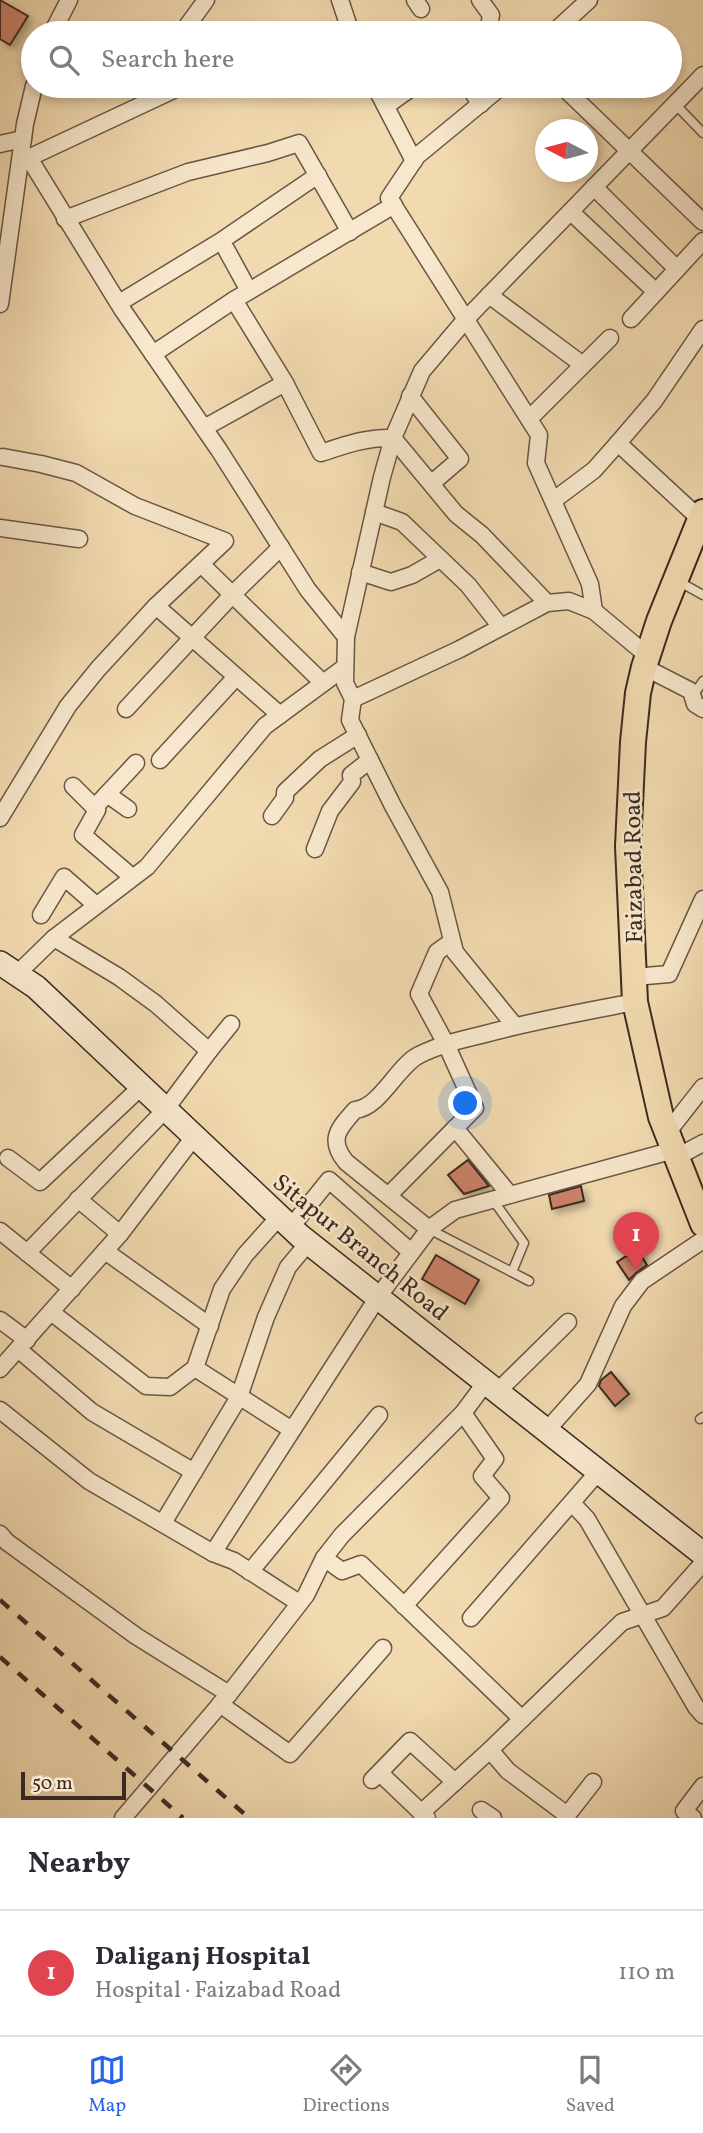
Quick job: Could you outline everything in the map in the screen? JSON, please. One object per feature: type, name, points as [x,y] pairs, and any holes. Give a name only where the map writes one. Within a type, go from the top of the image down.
[{"type":"main road","name":"Faizabad Road","points":[[702,515],[675,580],[646,661],[638,693],[628,846],[635,1002],[661,1117],[672,1147],[694,1190],[703,1224]]},
{"type":"street","points":[[58,21],[69,0]]},
{"type":"street","points":[[190,21],[206,0]]},
{"type":"street","points":[[340,0],[347,21]]},
{"type":"street","points":[[480,0],[491,15],[490,21]]},
{"type":"street","points":[[566,21],[589,0]]},
{"type":"street","points":[[682,97],[703,75]]},
{"type":"street","points":[[0,304],[24,160],[23,139],[32,98]]},
{"type":"street","points":[[24,160],[156,98]]},
{"type":"street","points":[[382,98],[414,161]]},
{"type":"street","points":[[386,106],[397,98]]},
{"type":"street","points":[[477,98],[481,104]]},
{"type":"street","points":[[488,98],[417,156],[389,198],[540,435],[536,463],[590,583],[594,611]]},
{"type":"street","points":[[574,98],[703,222]]},
{"type":"street","points":[[515,1026],[455,952],[440,892],[350,720],[353,699],[345,683],[346,637],[393,438],[422,371],[466,319],[681,98]]},
{"type":"street","points":[[0,144],[23,139]]},
{"type":"street","points":[[65,219],[188,172],[299,143],[350,232]]},
{"type":"street","points":[[24,160],[204,428],[308,590],[346,637]]},
{"type":"street","points":[[118,303],[221,241],[318,176]]},
{"type":"street","points":[[594,187],[677,269]]},
{"type":"street","points":[[153,354],[234,300],[394,205]]},
{"type":"street","points":[[571,212],[656,292]]},
{"type":"street","points":[[631,319],[703,240]]},
{"type":"street","points":[[226,249],[249,291]]},
{"type":"street","points":[[489,295],[583,365]]},
{"type":"street","points":[[234,300],[285,383],[321,453],[359,440],[393,438]]},
{"type":"street","points":[[554,500],[594,470],[618,443],[654,401],[703,329]]},
{"type":"street","points":[[529,419],[610,338]]},
{"type":"street","points":[[204,428],[285,383]]},
{"type":"street","points":[[410,396],[460,459],[432,482]]},
{"type":"street","points":[[393,438],[456,514],[481,535],[547,603]]},
{"type":"street","points":[[618,443],[702,515]]},
{"type":"street","points":[[0,818],[68,706],[98,668],[156,606],[225,541],[135,506],[76,473],[3,457]]},
{"type":"street","points":[[374,512],[402,522],[468,585],[501,626]]},
{"type":"street","points":[[0,528],[79,539]]},
{"type":"street","points":[[126,709],[232,595],[281,547]]},
{"type":"street","points":[[360,572],[391,582],[412,575],[440,559]]},
{"type":"street","points":[[201,564],[323,683]]},
{"type":"street","points":[[353,699],[460,649],[547,603],[569,601],[594,611],[646,661],[691,691],[698,703]]},
{"type":"street","points":[[156,606],[280,715]]},
{"type":"street","points":[[8,969],[54,938],[146,867],[265,726],[345,667]]},
{"type":"street","points":[[160,760],[236,677]]},
{"type":"street","points":[[272,816],[285,798],[285,792],[320,760],[358,735]]},
{"type":"street","points":[[315,849],[330,811],[352,782],[351,775],[370,760]]},
{"type":"street","points":[[95,807],[136,762]]},
{"type":"street","points":[[73,786],[97,810],[83,835],[132,877]]},
{"type":"street","points":[[107,794],[128,809]]},
{"type":"street","points":[[41,915],[65,877],[96,905]]},
{"type":"street","points":[[634,977],[669,974],[703,899]]},
{"type":"street","points":[[54,938],[156,1003],[209,1051]]},
{"type":"street","points":[[389,1195],[475,1108],[446,1044],[419,994],[437,952],[451,942]]},
{"type":"street","name":"Sitapur Branch Road","points":[[8,969],[36,987],[293,1229],[703,1554]]},
{"type":"street","points":[[429,1229],[336,1150],[336,1137],[355,1110],[360,1110],[376,1097],[416,1056],[446,1044],[515,1026],[635,1002]]},
{"type":"street","points":[[27,1253],[165,1110],[231,1024]]},
{"type":"street","points":[[8,1158],[40,1182],[141,1087]]},
{"type":"street","points":[[672,1147],[703,1087]]},
{"type":"street","points":[[455,1128],[510,1195]]},
{"type":"street","points":[[0,1369],[120,1234],[194,1137]]},
{"type":"street","points":[[213,1553],[378,1297],[429,1229],[456,1210],[672,1147],[703,1143]]},
{"type":"street","points":[[51,1312],[146,1386],[170,1387],[195,1368],[222,1289],[245,1255],[293,1229],[329,1180],[411,1252]]},
{"type":"street","points":[[78,1199],[120,1234]]},
{"type":"street","points":[[163,1523],[239,1396],[266,1317],[288,1267],[293,1229]]},
{"type":"street","points":[[0,1231],[72,1289]]},
{"type":"street","points":[[547,1430],[588,1384],[623,1306],[642,1281],[703,1240]]},
{"type":"street","points":[[105,1251],[210,1325]]},
{"type":"street","points":[[0,1320],[22,1345],[92,1412],[194,1472]]},
{"type":"street","points":[[123,1818],[225,1699],[306,1595],[324,1558],[342,1535],[463,1413],[568,1322]]},
{"type":"street","points":[[195,1368],[292,1430]]},
{"type":"street","points":[[0,1410],[89,1481],[213,1553],[234,1561],[299,1603]]},
{"type":"street","points":[[404,1606],[501,1498],[482,1476],[495,1459],[463,1413]]},
{"type":"street","points":[[250,1572],[379,1415]]},
{"type":"street","points":[[471,1618],[599,1471]]},
{"type":"street","points":[[572,1503],[587,1519],[703,1715]]},
{"type":"street","points":[[0,1535],[225,1699],[290,1754],[383,1648]]},
{"type":"street","points":[[324,1558],[342,1571],[361,1564],[522,1719]]},
{"type":"street","points":[[454,1782],[410,1741],[378,1778],[424,1815],[454,1782],[622,1622],[663,1608],[703,1563]]},
{"type":"street","points":[[490,1750],[508,1771],[566,1816],[593,1782]]},
{"type":"street","points":[[692,1818],[684,1811],[703,1786]]},
{"type":"lane","points":[[675,104],[703,133]]},
{"type":"lane","points":[[675,580],[703,595]]},
{"type":"lane","points":[[698,703],[703,681]]},
{"type":"lane","points":[[493,1200],[524,1243],[512,1272]]},
{"type":"lane","points":[[429,1229],[529,1281]]},
{"type":"building","points":[[0,0],[28,16],[25,21],[21,21],[21,27],[10,45],[0,39]]},
{"type":"building","points":[[468,1160],[489,1186],[464,1194],[448,1175]]},
{"type":"building","points":[[581,1186],[584,1201],[552,1209],[549,1195]]},
{"type":"building","points":[[637,1249],[647,1265],[629,1280],[617,1262]]},
{"type":"building","points":[[436,1255],[479,1280],[465,1304],[422,1279]]},
{"type":"building","points":[[611,1372],[629,1394],[615,1406],[599,1386],[601,1380]]},
{"type":"railway","points":[[0,1600],[249,1818]]},
{"type":"railway","points":[[0,1657],[183,1818]]},
{"type":"place","name":"Daliganj Hospital","points":[[636,1270]]}]
